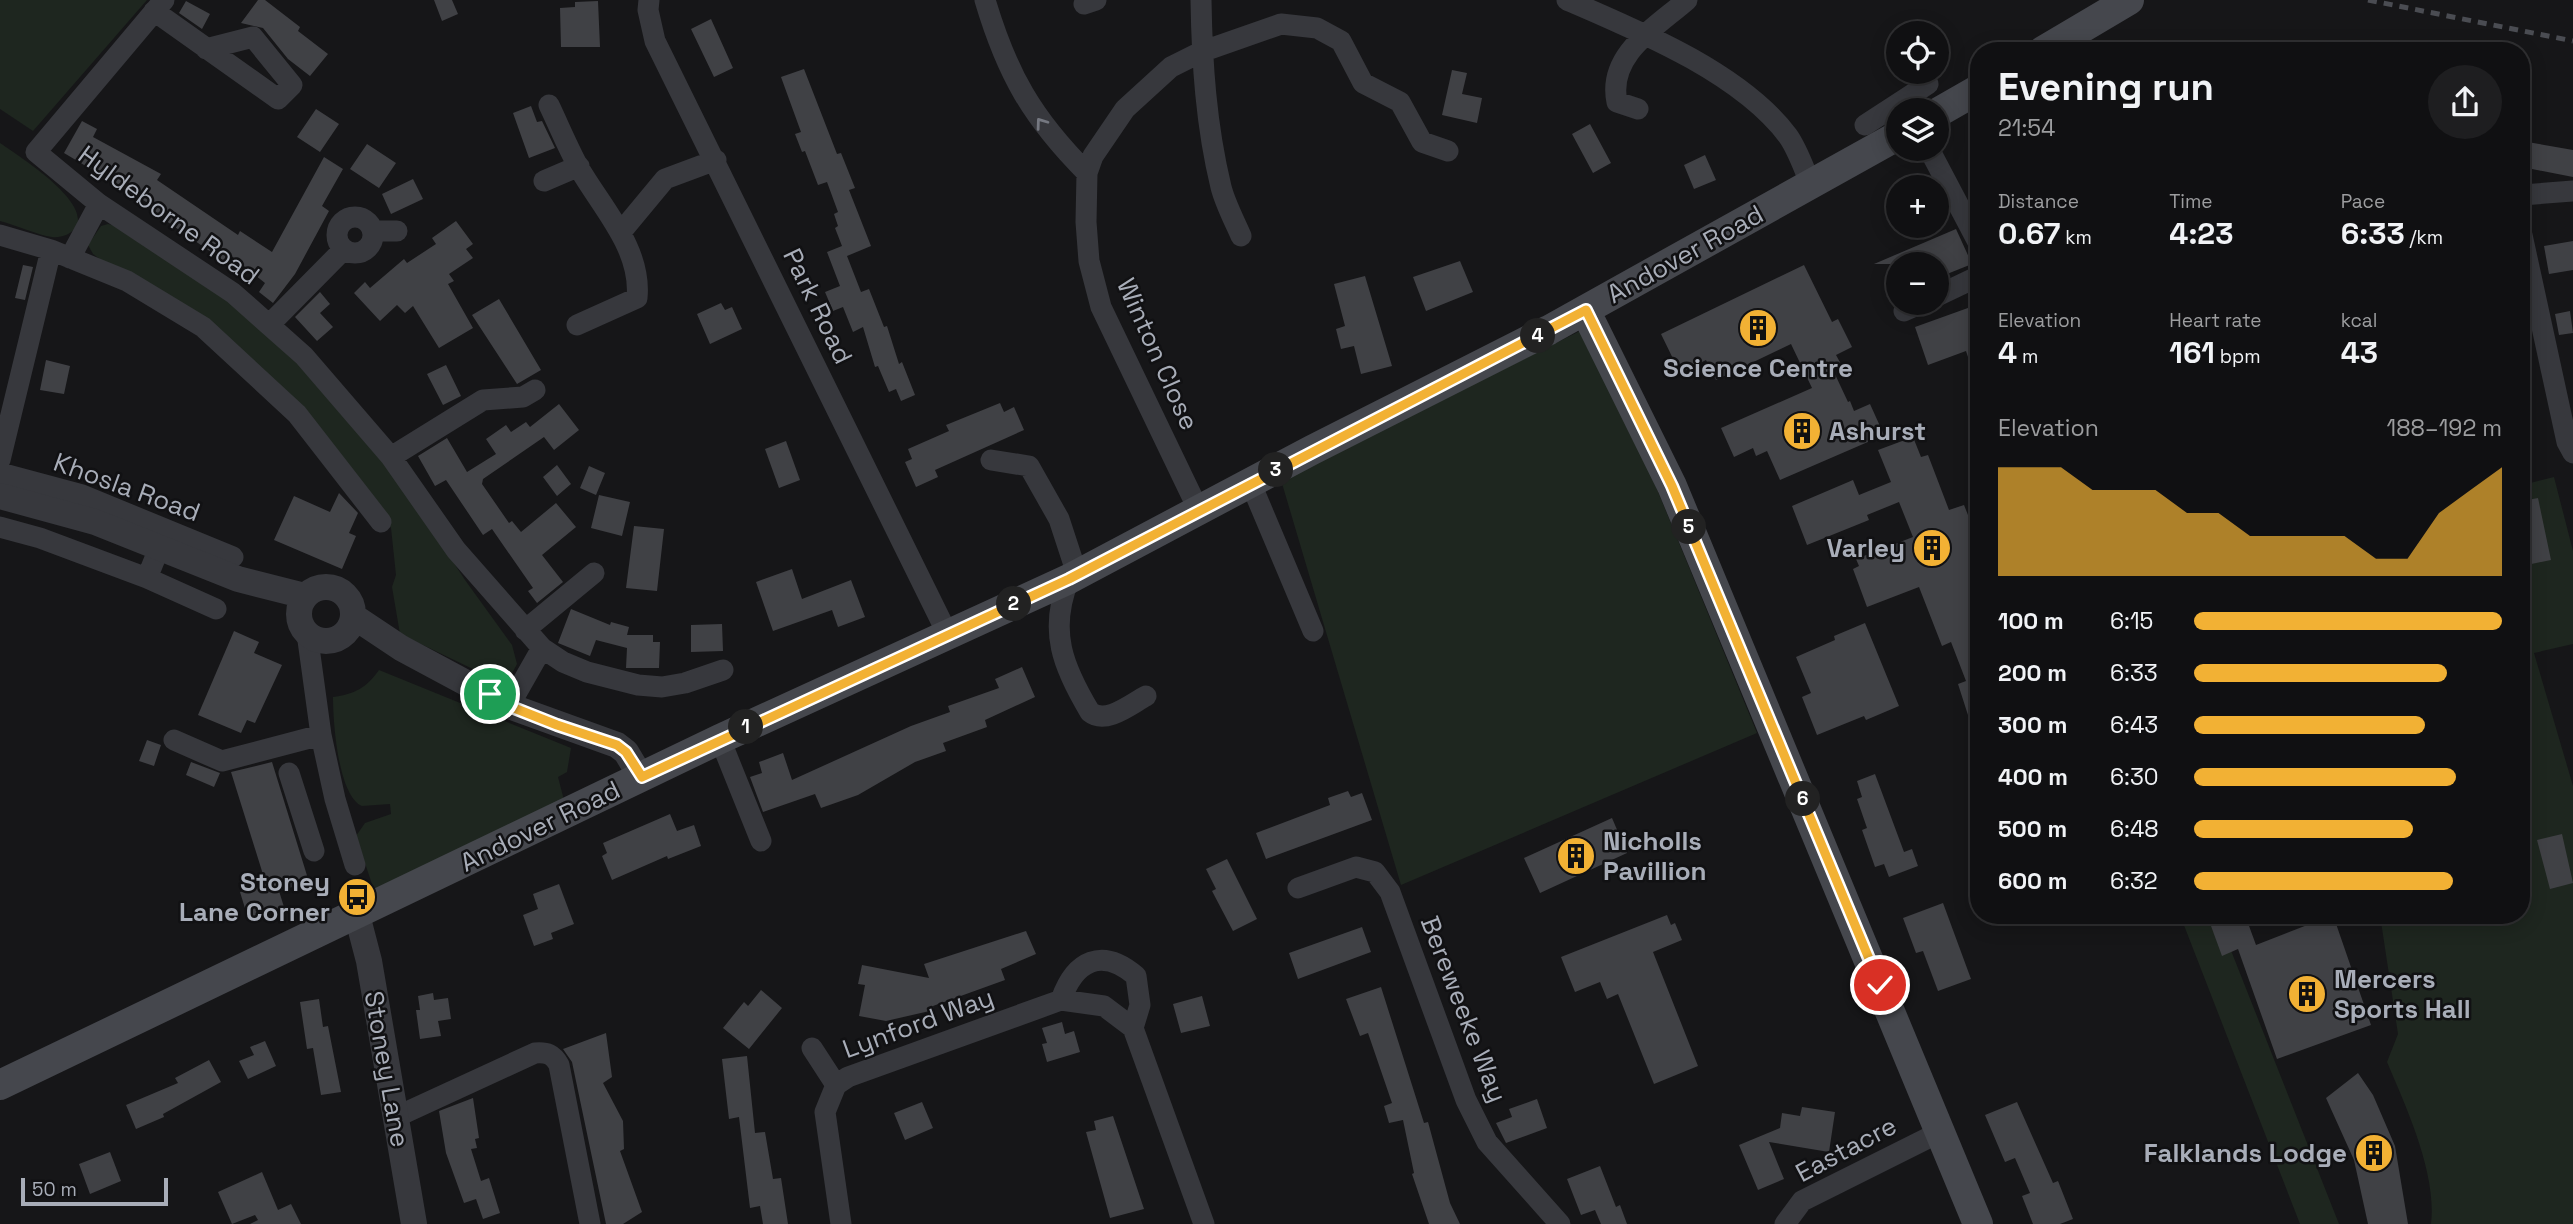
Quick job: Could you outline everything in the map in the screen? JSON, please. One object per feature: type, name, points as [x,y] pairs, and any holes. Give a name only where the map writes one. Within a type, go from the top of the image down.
[{"type":"main road","points":[[2058,42],[2129,0]]},
{"type":"main road","points":[[1949,106],[1970,94]]},
{"type":"main road","name":"Andover Road","points":[[0,1085],[720,739],[1073,577],[1312,450],[1586,310],[1811,185],[1886,133]]},
{"type":"main road","points":[[1586,310],[1672,486],[1978,1224]]},
{"type":"street","name":"Park Road","points":[[649,0],[648,10],[655,41],[948,635]]},
{"type":"street","points":[[985,0],[998,47],[1029,106],[1051,137],[1087,173]]},
{"type":"street","points":[[1201,0],[1201,52],[1221,189],[1241,236]]},
{"type":"street","points":[[1567,0],[1647,34],[1755,100],[1789,138],[1811,185]]},
{"type":"street","points":[[1637,110],[1616,102],[1613,85],[1622,60],[1647,34],[1688,0]]},
{"type":"street","points":[[159,6],[206,49]]},
{"type":"street","name":"Hyldeborne Road","points":[[159,6],[36,152],[99,204],[233,293],[304,356],[391,457],[456,550],[541,648],[563,662],[587,672],[638,685],[685,683],[723,670]]},
{"type":"street","name":"Winton Close","points":[[1199,511],[1101,307],[1089,261],[1086,222],[1087,173],[1093,156],[1125,109],[1171,67],[1201,52],[1281,24],[1317,28],[1341,41],[1363,83],[1400,102],[1422,142],[1448,151]]},
{"type":"street","name":"Andover Road","points":[[1917,98],[1928,84]]},
{"type":"street","points":[[549,105],[579,166],[621,232],[639,280],[637,298],[577,325]]},
{"type":"street","name":"Andover Road","points":[[1865,125],[1886,127]]},
{"type":"street","points":[[621,232],[665,179],[716,160]]},
{"type":"street","points":[[1935,161],[1970,227]]},
{"type":"street","points":[[544,181],[579,166]]},
{"type":"street","points":[[2530,194],[2573,191]]},
{"type":"street","points":[[0,460],[60,254],[99,204]]},
{"type":"street","points":[[344,249],[337,234],[345,219],[362,217],[373,231],[397,231]]},
{"type":"street","name":"Hyldeborne Road","points":[[268,325],[344,249],[362,252],[371,243],[373,231]]},
{"type":"street","points":[[0,234],[127,281],[203,327],[297,414],[381,522]]},
{"type":"street","points":[[2530,272],[2567,442],[2573,453]]},
{"type":"street","points":[[1949,290],[1970,280]]},
{"type":"street","points":[[391,457],[483,400],[523,397],[535,390]]},
{"type":"street","points":[[991,460],[1029,466],[1059,519],[1073,577],[1062,595],[1059,645],[1070,676],[1090,712],[1095,716],[1107,716],[1146,696]]},
{"type":"street","name":"Khosla Road","points":[[0,473],[82,495],[236,568]]},
{"type":"street","points":[[1251,484],[1313,631]]},
{"type":"street","points":[[0,496],[83,518],[160,546],[236,568],[321,624],[401,648],[509,706],[617,745],[626,752],[642,777]]},
{"type":"street","points":[[0,527],[40,538],[147,578],[216,609]]},
{"type":"street","points":[[147,578],[160,546]]},
{"type":"street","points":[[525,630],[594,573]]},
{"type":"street","points":[[321,624],[316,693],[321,734],[335,799],[355,865]]},
{"type":"street","points":[[509,706],[541,648]]},
{"type":"street","points":[[174,740],[222,761],[321,734]]},
{"type":"street","points":[[720,739],[761,841]]},
{"type":"street","points":[[289,773],[314,851]]},
{"type":"street","points":[[301,810],[335,799]]},
{"type":"street","name":"Bereweeke Way","points":[[1298,888],[1356,867],[1375,872],[1390,892],[1466,1100],[1488,1142],[1560,1224]]},
{"type":"street","name":"Stoney Lane","points":[[357,915],[369,961],[414,1224]]},
{"type":"street","points":[[1061,1000],[1067,984],[1077,971],[1096,959],[1109,959],[1124,965],[1136,976],[1140,1005],[1133,1028],[1204,1224]]},
{"type":"street","name":"Lynford Way","points":[[812,1048],[836,1085],[848,1077],[1061,1000],[1104,1006],[1133,1028]]},
{"type":"street","points":[[396,1116],[535,1053],[547,1052],[555,1057],[559,1065],[590,1224]]},
{"type":"street","points":[[836,1085],[825,1112],[841,1224]]},
{"type":"street","name":"Eastacre","points":[[1785,1224],[1802,1201],[1940,1132]]},
{"type":"shaded area","points":[[0,0],[147,0],[33,131],[0,109]]},
{"type":"shaded area","points":[[0,143],[63,192],[78,216],[76,227],[71,232],[52,237],[0,221]]},
{"type":"shaded area","points":[[108,224],[124,228],[247,314],[306,369],[403,485],[465,580],[512,645],[517,664],[509,679],[500,682],[400,634],[392,587],[396,575],[391,528],[383,513],[310,417],[93,254],[88,245],[101,226]]},
{"type":"shaded area","points":[[1590,326],[1757,733],[1401,885],[1281,480]]},
{"type":"shaded area","points":[[2554,477],[2573,551],[2573,644],[2534,653],[2573,786],[2573,1224],[2431,1224],[2432,1205],[2425,1163],[2387,1062],[2398,1034],[2381,924],[2530,924],[2530,483]]},
{"type":"shaded area","points":[[379,670],[571,748],[567,772],[558,777],[565,804],[375,893],[356,836],[365,823],[391,814],[390,804],[362,806],[347,788],[338,757],[333,697],[359,689]]},
{"type":"shaded area","points":[[2183,924],[2221,924],[2339,1224],[2300,1224]]},
{"type":"building","points":[[258,0],[265,0],[300,27],[298,31],[328,54],[310,76],[288,59],[263,28],[241,23]]},
{"type":"building","points":[[434,0],[452,0],[458,14],[442,21]]},
{"type":"building","points":[[186,1],[210,14],[202,29],[179,13]]},
{"type":"building","points":[[598,1],[600,47],[561,47],[560,8],[575,7],[575,2]]},
{"type":"building","points":[[711,19],[733,68],[714,77],[691,29]]},
{"type":"building","points":[[804,69],[837,154],[841,153],[855,188],[849,190],[871,246],[847,256],[861,292],[869,289],[884,327],[887,326],[899,364],[902,362],[915,395],[901,401],[896,389],[889,392],[878,366],[875,367],[863,327],[853,332],[843,307],[833,311],[825,292],[840,286],[827,252],[842,246],[835,228],[838,226],[834,214],[838,212],[827,182],[818,185],[805,151],[802,152],[795,134],[801,132],[781,77]]},
{"type":"building","points":[[1452,70],[1467,73],[1462,94],[1482,98],[1477,123],[1442,115]]},
{"type":"building","points":[[531,106],[537,122],[542,121],[555,148],[529,158],[513,113]]},
{"type":"building","points":[[316,109],[339,124],[320,152],[297,137]]},
{"type":"building","points":[[82,121],[97,129],[93,137],[161,174],[157,180],[238,235],[240,231],[272,252],[324,157],[343,169],[322,206],[329,211],[295,274],[273,303],[259,292],[265,283],[229,254],[224,261],[146,207],[148,203],[64,153]]},
{"type":"building","points":[[1590,124],[1611,163],[1593,173],[1572,134]]},
{"type":"building","points":[[2530,142],[2573,150],[2573,177],[2530,169]]},
{"type":"building","points":[[367,144],[396,163],[379,188],[350,169]]},
{"type":"building","points":[[1705,155],[1716,180],[1694,189],[1684,165]]},
{"type":"building","points":[[413,179],[423,199],[391,214],[382,194]]},
{"type":"building","points":[[456,221],[473,244],[466,249],[473,258],[449,274],[454,281],[448,284],[473,328],[439,348],[413,306],[405,313],[397,305],[380,321],[354,293],[365,282],[370,288],[404,259],[407,263],[436,244],[432,238]]},
{"type":"building","points":[[1956,229],[1970,265],[1949,273],[1949,252],[1902,252],[1935,238],[1949,238],[1949,232]]},
{"type":"building","points":[[2573,241],[2573,270],[2549,274],[2544,246]]},
{"type":"building","points":[[1886,259],[1886,264],[1874,264]]},
{"type":"building","points":[[1460,261],[1473,292],[1426,311],[1413,277]]},
{"type":"building","points":[[23,265],[33,267],[25,300],[15,298]]},
{"type":"building","points":[[1804,265],[1832,322],[1838,319],[1852,347],[1836,355],[1842,366],[1833,370],[1848,402],[1850,401],[1854,411],[1870,404],[1884,435],[1780,480],[1767,451],[1756,456],[1753,448],[1734,457],[1721,428],[1812,388],[1791,344],[1716,380],[1706,360],[1680,373],[1661,334]]},
{"type":"building","points":[[1365,276],[1392,366],[1361,374],[1354,346],[1341,349],[1336,329],[1345,326],[1334,284]]},
{"type":"building","points":[[320,292],[330,304],[320,313],[333,327],[317,341],[295,317]]},
{"type":"building","points":[[499,299],[541,370],[517,384],[472,315]]},
{"type":"building","points":[[721,303],[725,310],[732,307],[742,329],[710,344],[697,314]]},
{"type":"building","points":[[1970,307],[1970,363],[1966,351],[1928,365],[1915,327]]},
{"type":"building","points":[[2570,311],[2573,333],[2559,335],[2555,314]]},
{"type":"building","points":[[46,360],[70,366],[64,394],[40,390]]},
{"type":"building","points":[[446,365],[461,396],[443,405],[427,374]]},
{"type":"building","points":[[1000,403],[1004,412],[1014,407],[1024,430],[935,470],[938,477],[916,487],[905,462],[912,459],[908,449],[949,431],[946,425]]},
{"type":"building","points":[[559,404],[579,430],[554,450],[544,437],[483,479],[482,484],[509,523],[512,521],[521,532],[556,503],[576,527],[542,555],[563,582],[537,603],[528,591],[533,588],[492,529],[483,535],[446,480],[435,486],[418,456],[447,438],[467,472],[496,454],[486,439],[506,425],[511,432],[526,422],[530,427]]},
{"type":"building","name":"Varley","points":[[1913,437],[1921,457],[1928,455],[1949,510],[1964,505],[1970,514],[1970,721],[1958,684],[1966,681],[1951,642],[1942,646],[1919,587],[1867,607],[1853,569],[1859,566],[1856,559],[1913,537],[1899,502],[1867,515],[1869,520],[1807,545],[1792,506],[1853,480],[1859,495],[1891,482],[1878,450]]},
{"type":"building","points":[[786,441],[800,480],[779,488],[765,449]]},
{"type":"building","points":[[557,465],[571,484],[557,496],[543,477]]},
{"type":"building","points":[[589,466],[605,473],[596,495],[580,488]]},
{"type":"building","points":[[339,493],[358,513],[349,533],[356,536],[342,569],[274,540],[294,496],[330,512]]},
{"type":"building","points":[[599,495],[630,502],[622,536],[591,528]]},
{"type":"building","points":[[2538,498],[2551,560],[2530,564],[2530,500]]},
{"type":"building","points":[[634,526],[664,529],[657,591],[626,588]]},
{"type":"building","points":[[792,569],[802,599],[851,580],[865,617],[838,627],[832,610],[773,631],[756,582]]},
{"type":"building","points":[[571,609],[610,625],[611,622],[629,627],[627,635],[653,635],[653,642],[660,642],[659,668],[626,668],[627,648],[596,640],[590,656],[558,643]]},
{"type":"building","points":[[1865,623],[1899,706],[1866,720],[1864,716],[1817,735],[1802,697],[1811,693],[1796,657]]},
{"type":"building","points":[[722,624],[723,651],[691,652],[691,625]]},
{"type":"building","points":[[234,631],[259,642],[254,653],[282,665],[255,723],[247,720],[241,733],[198,715]]},
{"type":"building","points":[[1022,667],[1035,697],[985,720],[987,727],[943,743],[946,751],[915,762],[858,795],[821,808],[815,794],[763,812],[750,777],[762,773],[759,762],[783,753],[792,780],[911,726],[950,712],[948,706],[999,688],[995,679]]},
{"type":"building","points":[[147,740],[161,745],[154,766],[139,761]]},
{"type":"building","points":[[191,762],[220,773],[214,787],[186,775]]},
{"type":"building","points":[[272,762],[309,882],[279,891],[284,907],[248,918],[240,892],[266,884],[231,772]]},
{"type":"building","points":[[1875,774],[1904,852],[1912,849],[1918,866],[1889,877],[1884,864],[1875,867],[1862,830],[1867,828],[1857,799],[1862,797],[1857,781]]},
{"type":"building","points":[[1348,791],[1351,797],[1362,793],[1372,820],[1266,859],[1256,833],[1330,805],[1328,798]]},
{"type":"building","points":[[670,814],[677,831],[694,825],[701,846],[668,859],[667,856],[612,880],[602,856],[607,853],[603,843]]},
{"type":"building","name":"Nicholls Pavillion","points":[[1612,818],[1627,853],[1540,893],[1524,858]]},
{"type":"building","points":[[2562,834],[2573,883],[2550,889],[2537,840]]},
{"type":"building","points":[[1227,859],[1257,919],[1233,931],[1212,891],[1216,889],[1206,869]]},
{"type":"building","points":[[559,884],[574,924],[551,933],[553,939],[534,946],[523,915],[538,909],[533,894]]},
{"type":"building","points":[[1943,903],[1971,979],[1938,991],[1923,951],[1916,953],[1903,918]]},
{"type":"building","points":[[1667,915],[1671,925],[1675,923],[1682,940],[1653,952],[1698,1066],[1654,1084],[1618,994],[1607,999],[1600,982],[1575,992],[1561,957]]},
{"type":"building","name":"Mercers Sports Hall","points":[[2210,924],[2248,924],[2256,945],[2310,924],[2336,924],[2371,1025],[2277,1059],[2238,949],[2222,956]]},
{"type":"building","points":[[1362,927],[1371,952],[1298,979],[1289,953]]},
{"type":"building","points":[[1026,931],[1036,954],[1001,969],[1005,980],[933,1006],[934,1010],[886,1021],[859,1016],[865,985],[858,984],[862,965],[929,978],[924,964]]},
{"type":"building","points":[[1381,987],[1424,1123],[1428,1122],[1450,1203],[1460,1224],[1429,1224],[1412,1174],[1414,1173],[1403,1120],[1389,1123],[1384,1106],[1392,1103],[1368,1033],[1360,1036],[1346,999]]},
{"type":"building","points":[[761,990],[782,1008],[749,1049],[723,1028],[744,1002],[748,1006]]},
{"type":"building","points":[[433,993],[434,1000],[448,998],[451,1019],[438,1021],[441,1036],[420,1039],[416,1010],[420,1010],[418,996]]},
{"type":"building","points":[[1202,996],[1210,1026],[1181,1033],[1173,1004]]},
{"type":"building","points":[[319,999],[323,1027],[328,1026],[341,1092],[321,1095],[313,1048],[307,1049],[300,1002]]},
{"type":"building","points":[[1062,1022],[1065,1034],[1074,1031],[1080,1052],[1047,1062],[1042,1044],[1047,1043],[1042,1028]]},
{"type":"building","points":[[606,1033],[612,1077],[603,1083],[623,1121],[624,1149],[620,1151],[642,1212],[623,1224],[606,1224],[572,1062],[563,1049]]},
{"type":"building","points":[[265,1041],[276,1066],[248,1079],[239,1061],[254,1055],[250,1047]]},
{"type":"building","points":[[747,1056],[755,1133],[765,1132],[773,1179],[781,1178],[788,1224],[763,1224],[760,1206],[750,1208],[739,1117],[729,1119],[722,1059]]},
{"type":"building","points":[[209,1060],[221,1082],[163,1114],[164,1117],[136,1129],[126,1105],[178,1083],[175,1078]]},
{"type":"building","name":"Falklands Lodge","points":[[2358,1073],[2373,1095],[2395,1146],[2408,1224],[2368,1224],[2354,1160],[2326,1098]]},
{"type":"building","points":[[473,1098],[479,1138],[475,1139],[477,1148],[471,1149],[481,1181],[489,1178],[500,1213],[483,1219],[476,1199],[464,1203],[446,1153],[439,1111]]},
{"type":"building","points":[[1537,1099],[1547,1128],[1506,1143],[1496,1123],[1512,1117],[1509,1109]]},
{"type":"building","points":[[922,1102],[933,1128],[905,1140],[894,1113]]},
{"type":"building","points":[[2017,1102],[2053,1183],[2058,1181],[2073,1219],[2060,1224],[2033,1224],[2022,1196],[2030,1193],[2015,1158],[2005,1162],[1985,1115]]},
{"type":"building","points":[[1802,1107],[1835,1112],[1829,1152],[1769,1142],[1784,1179],[1758,1190],[1739,1145],[1780,1128],[1782,1113],[1800,1116]]},
{"type":"building","points":[[1113,1116],[1144,1209],[1110,1218],[1086,1132],[1096,1130],[1094,1121]]},
{"type":"building","points":[[110,1152],[121,1181],[90,1194],[79,1164]]},
{"type":"building","points":[[1600,1166],[1616,1207],[1620,1205],[1627,1224],[1601,1224],[1595,1210],[1581,1215],[1567,1179]]},
{"type":"building","points":[[262,1172],[278,1210],[291,1204],[301,1224],[250,1224],[258,1220],[255,1215],[232,1224],[218,1192]]},
{"type":"railway","points":[[2368,0],[2573,41]]},
{"type":"place","name":"Science Centre","points":[[1758,328]]},
{"type":"place","name":"Ashurst","points":[[1802,431]]},
{"type":"place","name":"Varley","points":[[1932,548]]},
{"type":"place","name":"Nicholls Pavillion","points":[[1576,856]]},
{"type":"place","name":"Stoney Lane Corner","points":[[357,897]]},
{"type":"place","name":"Mercers Sports Hall","points":[[2307,994]]},
{"type":"place","name":"Falklands Lodge","points":[[2374,1153]]},
{"type":"route","points":[[490,694],[509,706],[617,745],[626,752],[642,777],[772,714],[1069,579],[1312,450],[1586,310],[1672,486],[1880,985]]}]
